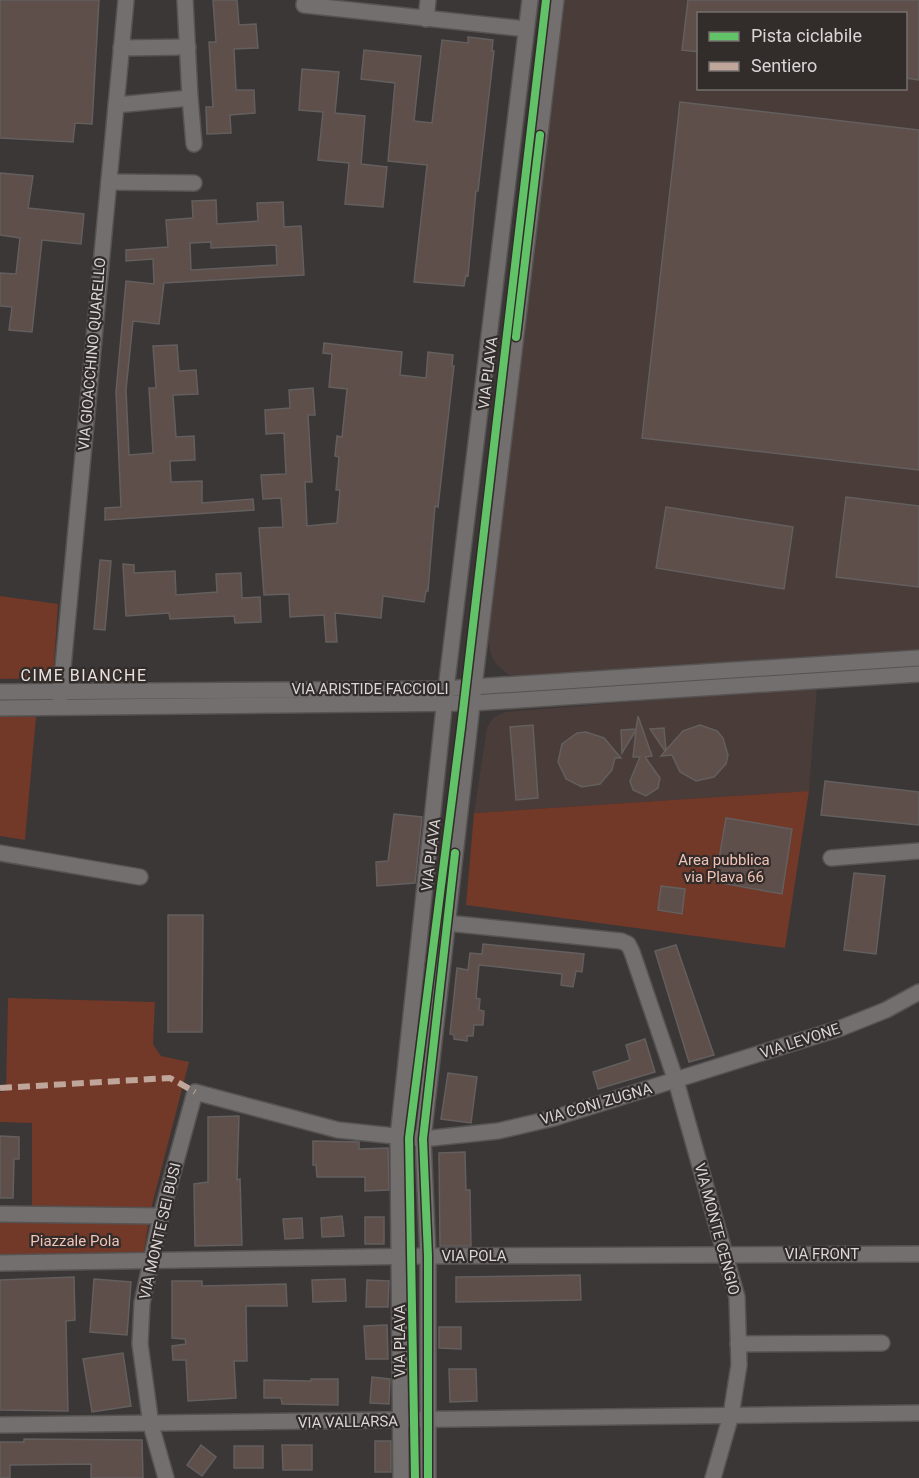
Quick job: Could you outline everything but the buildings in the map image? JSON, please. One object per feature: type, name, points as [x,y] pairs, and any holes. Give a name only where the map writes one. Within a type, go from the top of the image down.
[{"type":"street","name":"VIA GIOACCHINO QUARELLO","points":[[60,708],[126,0]]},
{"type":"street","points":[[185,0],[194,144]]},
{"type":"street","points":[[305,0],[304,5],[526,29]]},
{"type":"street","points":[[426,19],[428,0]]},
{"type":"street","name":"VIA PLAVA","points":[[401,1478],[398,1137],[446,696],[530,0]]},
{"type":"street","name":"VIA PLAVA","points":[[428,1478],[428,1257],[423,1139],[472,703],[556,0]]},
{"type":"street","points":[[122,48],[188,47]]},
{"type":"street","points":[[116,105],[190,99]]},
{"type":"street","points":[[109,182],[195,183]]},
{"type":"street","points":[[504,209],[531,212]]},
{"type":"street","points":[[501,236],[527,238]]},
{"type":"street","name":"VIA ARISTIDE FACCIOLI","points":[[0,708],[446,696],[474,687],[919,658]]},
{"type":"street","name":"VIA ARISTIDE FACCIOLI","points":[[0,692],[446,696],[472,703],[919,674]]},
{"type":"street","points":[[831,858],[919,851]]},
{"type":"street","points":[[0,853],[140,877]]},
{"type":"street","points":[[425,888],[451,890]]},
{"type":"street","points":[[447,923],[621,941],[628,944],[676,1081]]},
{"type":"street","name":"VIA LEVONE","points":[[676,1081],[841,1028],[886,1010],[919,992]]},
{"type":"street","name":"VIA CONI ZUGNA","points":[[195,1092],[338,1130],[423,1139],[498,1131],[554,1118],[676,1081]]},
{"type":"street","name":"VIA MONTE CENGIO","points":[[676,1081],[737,1297],[739,1365],[731,1415],[713,1478]]},
{"type":"street","name":"VIA MONTE SEI BUSI","points":[[166,1478],[151,1425],[140,1344],[142,1303],[161,1216],[195,1092]]},
{"type":"street","points":[[0,1214],[161,1216]]},
{"type":"street","name":"VIA FRONT","points":[[724,1254],[919,1254]]},
{"type":"street","name":"VIA POLA","points":[[153,1261],[724,1254]]},
{"type":"street","points":[[0,1263],[153,1261]]},
{"type":"street","points":[[738,1344],[882,1343]]},
{"type":"street","points":[[731,1415],[919,1413]]},
{"type":"street","name":"VIA VALLARSA","points":[[0,1425],[151,1425],[731,1415]]},
{"type":"shaded area","points":[[564,0],[919,0],[919,649],[522,677],[509,675],[496,664],[490,652],[488,637]]},
{"type":"shaded area","points":[[817,687],[809,791],[474,813],[487,727],[494,717],[505,712]]},
{"type":"green space","points":[[0,596],[58,604],[53,678],[0,679]]},
{"type":"green space","points":[[0,717],[36,717],[25,840],[0,836]]},
{"type":"green space","name":"Area pubblica via Plava 66","points":[[809,791],[785,948],[466,905],[474,813]]},
{"type":"green space","points":[[8,998],[155,1002],[153,1044],[161,1056],[189,1062],[151,1209],[42,1209],[32,1206],[32,1123],[0,1122],[0,1092],[6,1091]]},
{"type":"green space","name":"Piazzale Pola","points":[[0,1220],[149,1220],[143,1257],[0,1260]]},
{"type":"marked path","points":[[0,1088],[170,1078],[195,1092]]},
{"type":"cycle path","points":[[415,1478],[409,1138],[461,728],[546,0]]},
{"type":"cycle path","points":[[516,337],[540,135]]},
{"type":"cycle path","points":[[428,1478],[428,1256],[423,1139],[455,853]]},
{"type":"district","name":"CIME BIANCHE","points":[[84,675]]}]
